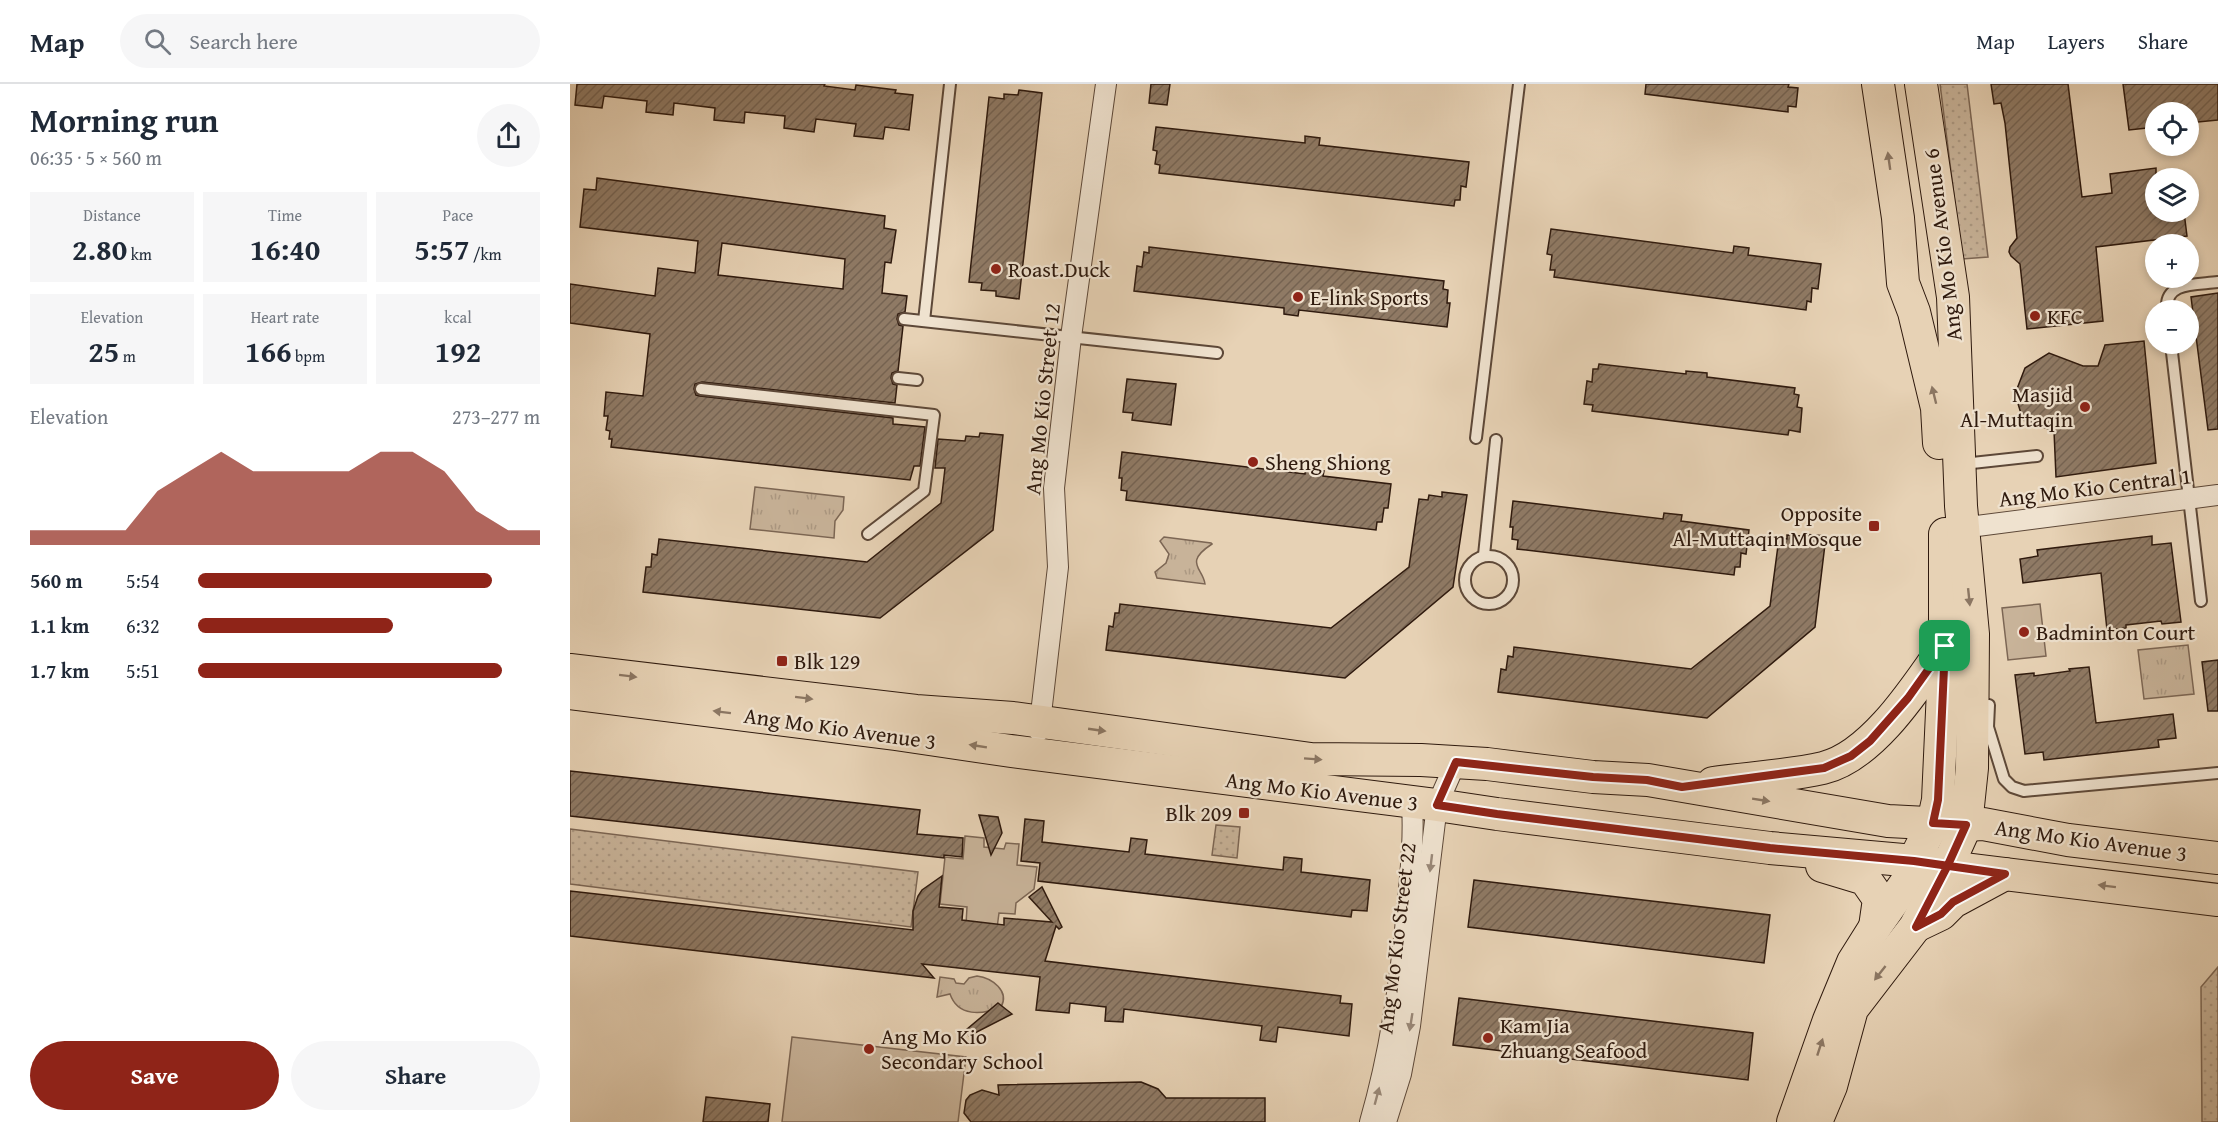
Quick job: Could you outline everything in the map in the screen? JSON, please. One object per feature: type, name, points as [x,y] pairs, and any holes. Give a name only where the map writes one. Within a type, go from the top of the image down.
[{"type":"main road","name":"Ang Mo Kio Avenue 6","points":[[1793,1122],[1828,1020],[1853,962],[1908,880],[1914,861],[1933,823],[1938,800],[1945,646],[1945,537],[1937,408],[1914,312],[1903,283],[1897,213],[1878,84]]},
{"type":"main road","name":"Ang Mo Kio Avenue 6","points":[[1816,1122],[1831,1086],[1852,1010],[1916,927],[1966,825],[1972,768],[1973,634],[1967,524],[1960,465],[1953,297],[1921,84]]},
{"type":"main road","points":[[1682,787],[1824,768],[1851,756],[1870,741],[1908,698],[1945,646]]},
{"type":"main road","name":"Ang Mo Kio Avenue 3","points":[[570,670],[916,711],[1040,722],[1311,759],[1456,762],[1593,777],[1647,780],[1888,821],[1983,824],[2068,840],[2218,858]]},
{"type":"main road","name":"Ang Mo Kio Avenue 3","points":[[570,693],[1497,814],[1770,848],[1914,861],[2218,900]]},
{"type":"main road","points":[[1193,775],[1198,744]]},
{"type":"main road","points":[[1972,768],[1977,786],[1993,806],[2068,840]]},
{"type":"main road","points":[[1770,848],[1866,879],[1879,899],[1875,927]]},
{"type":"main road","points":[[1916,927],[1941,914],[1953,902],[2005,874]]},
{"type":"street","name":"Ang Mo Kio Street 12","points":[[1036,755],[1058,567],[1054,488],[1071,337],[1106,84]]},
{"type":"street","name":"Ang Mo Kio Central 1","points":[[1967,524],[2218,495]]},
{"type":"street","name":"Ang Mo Kio Street 22","points":[[1370,1122],[1383,1069],[1402,968],[1414,837],[1425,804],[1456,762]]},
{"type":"street","name":"Ang Mo Kio Street 22","points":[[1386,1122],[1401,1074],[1410,1026],[1425,804]]},
{"type":"lane","points":[[924,321],[950,84]]},
{"type":"lane","points":[[1476,438],[1519,84]]},
{"type":"lane","points":[[2167,300],[2172,291],[2183,286],[2218,282]]},
{"type":"lane","points":[[904,319],[1217,353]]},
{"type":"lane","points":[[2172,354],[2200,601]]},
{"type":"lane","points":[[898,378],[917,380]]},
{"type":"lane","points":[[701,389],[934,415],[924,491],[868,534]]},
{"type":"lane","points":[[1484,555],[1496,440]]},
{"type":"lane","points":[[1960,465],[2037,456]]},
{"type":"lane","points":[[1484,555],[1497,557],[1508,564],[1513,575],[1512,588],[1509,593],[1494,604],[1481,603],[1470,595],[1465,584],[1466,571],[1473,561],[1484,555]]},
{"type":"lane","points":[[1989,705],[1988,727],[2004,779],[2012,787],[2024,791],[2218,773]]},
{"type":"green space","points":[[1940,84],[1967,84],[1988,257],[1962,259]]},
{"type":"green space","points":[[755,487],[844,497],[843,510],[835,521],[834,538],[750,529]]},
{"type":"green space","points":[[1164,537],[1212,544],[1198,556],[1197,561],[1205,584],[1157,578],[1155,572],[1166,563],[1169,554],[1160,541]]},
{"type":"green space","name":"Badminton Court","points":[[2040,604],[2046,656],[2008,660],[2002,608]]},
{"type":"green space","points":[[2188,645],[2194,694],[2144,699],[2138,650]]},
{"type":"green space","points":[[1216,825],[1240,827],[1237,858],[1212,855]]},
{"type":"green space","points":[[570,829],[918,872],[911,927],[570,884]]},
{"type":"green space","points":[[965,836],[984,838],[984,847],[1004,849],[1006,843],[1019,844],[1017,865],[1037,867],[1034,889],[1016,903],[1015,914],[999,913],[997,928],[966,924],[967,907],[940,904],[945,857],[963,859]]},
{"type":"green space","points":[[2218,967],[2218,1122],[2202,1122],[2201,987]]},
{"type":"green space","points":[[977,976],[988,979],[998,986],[1003,996],[1001,1007],[986,1012],[971,1012],[959,1007],[950,994],[937,997],[940,977],[954,979],[956,983],[964,984],[969,978]]},
{"type":"green space","points":[[792,1037],[966,1057],[958,1122],[782,1122]]},
{"type":"building","points":[[577,84],[825,84],[824,86],[855,90],[856,85],[896,90],[895,93],[913,95],[909,130],[885,127],[883,139],[854,136],[856,124],[816,119],[814,132],[784,128],[785,116],[745,112],[744,123],[714,120],[715,108],[674,103],[673,115],[646,112],[647,101],[604,96],[602,108],[575,105]]},
{"type":"building","points":[[1151,84],[1170,84],[1167,105],[1149,103]]},
{"type":"building","points":[[1646,84],[1789,84],[1788,87],[1798,88],[1796,107],[1788,106],[1788,112],[1645,94]]},
{"type":"building","points":[[1991,84],[2068,84],[2082,197],[2112,193],[2110,174],[2145,169],[2145,222],[2185,222],[2187,234],[2145,234],[2145,241],[2096,247],[2103,321],[2027,329],[2020,264],[2009,252],[2017,238],[2005,123],[2001,103],[1994,104]]},
{"type":"building","points":[[2123,84],[2218,84],[2218,120],[2199,122],[2199,102],[2145,102],[2145,128],[2129,130]]},
{"type":"building","points":[[1019,90],[1042,93],[1019,299],[996,296],[996,291],[981,290],[982,283],[969,282],[989,97],[1004,99],[1004,94],[1018,95]]},
{"type":"building","points":[[1156,127],[1305,143],[1305,136],[1320,138],[1319,145],[1469,162],[1466,187],[1461,186],[1460,200],[1455,200],[1454,206],[1159,173],[1160,165],[1155,164],[1157,151],[1153,150]]},
{"type":"building","points":[[597,178],[885,216],[884,228],[896,230],[891,263],[885,262],[882,293],[907,296],[905,312],[898,314],[897,319],[899,325],[903,326],[898,371],[892,373],[891,378],[893,384],[897,385],[895,403],[702,382],[695,384],[694,389],[696,395],[700,396],[893,418],[893,424],[925,427],[920,466],[914,466],[910,480],[611,447],[610,431],[606,430],[608,416],[604,416],[606,392],[643,396],[650,334],[570,323],[570,284],[655,296],[658,268],[695,273],[698,241],[580,227],[584,189],[596,190]],"holes":[[[722,243],[845,259],[843,289],[718,275]]]},
{"type":"building","points":[[1551,229],[1733,253],[1734,246],[1749,248],[1748,255],[1821,264],[1818,289],[1812,288],[1811,302],[1807,301],[1806,310],[1554,277],[1555,270],[1550,270],[1552,255],[1547,254]]},
{"type":"building","points":[[1149,247],[1444,281],[1443,289],[1448,290],[1447,303],[1450,303],[1447,327],[1299,310],[1298,316],[1284,314],[1284,308],[1134,291],[1137,266],[1142,267],[1144,252],[1149,253]]},
{"type":"building","points":[[2218,293],[2218,429],[2208,430],[2198,354],[2199,300],[2191,300],[2191,297]]},
{"type":"building","name":"Masjid Al-Muttaqin","points":[[2144,341],[2156,463],[2056,477],[2054,431],[2023,420],[2015,394],[2025,368],[2049,353],[2083,366],[2098,366],[2105,345]]},
{"type":"building","points":[[1599,364],[1686,374],[1686,371],[1707,373],[1707,377],[1795,388],[1794,394],[1799,395],[1797,407],[1802,408],[1800,432],[1789,430],[1788,435],[1592,411],[1593,405],[1584,404],[1587,381],[1592,382],[1593,369],[1598,369]]},
{"type":"building","points":[[1127,379],[1176,384],[1171,425],[1132,420],[1133,413],[1123,412]]},
{"type":"building","points":[[980,433],[1003,435],[993,530],[880,618],[643,592],[646,567],[651,567],[652,554],[657,555],[659,539],[867,562],[941,503],[945,468],[935,468],[938,439],[965,441],[966,436],[979,437]]},
{"type":"building","points":[[1122,452],[1305,474],[1306,469],[1324,471],[1323,476],[1391,484],[1388,508],[1384,508],[1382,522],[1377,522],[1376,530],[1126,500],[1127,491],[1121,490],[1122,478],[1119,478]]},
{"type":"building","points":[[1442,492],[1467,495],[1453,587],[1345,678],[1106,650],[1109,626],[1113,627],[1115,613],[1119,613],[1120,604],[1331,628],[1409,567],[1419,499],[1428,500],[1429,495],[1442,497]]},
{"type":"building","points":[[1513,501],[1663,519],[1664,513],[1682,515],[1681,521],[1749,530],[1746,554],[1741,553],[1740,567],[1735,567],[1734,575],[1517,549],[1518,540],[1512,539],[1513,527],[1510,527]]},
{"type":"building","points":[[1802,534],[1826,536],[1815,627],[1707,718],[1498,692],[1501,669],[1506,670],[1508,656],[1513,657],[1514,647],[1691,669],[1770,606],[1779,538],[1787,539],[1787,535],[1802,536]]},
{"type":"building","points":[[2152,536],[2152,545],[2171,543],[2181,622],[2162,624],[2161,621],[2126,625],[2126,628],[2107,630],[2101,573],[2023,583],[2020,559],[2038,556],[2037,550]]},
{"type":"building","points":[[2218,660],[2218,711],[2208,711],[2202,662]]},
{"type":"building","points":[[2089,667],[2096,723],[2173,714],[2176,738],[2158,740],[2159,747],[2044,760],[2043,752],[2025,754],[2015,675],[2034,673],[2034,676]]},
{"type":"building","points":[[570,771],[920,810],[917,834],[963,838],[962,857],[944,855],[944,858],[570,816]]},
{"type":"building","points":[[979,815],[998,817],[1002,833],[991,855]]},
{"type":"building","points":[[1025,819],[1044,821],[1042,842],[1129,852],[1131,838],[1147,840],[1145,854],[1283,870],[1284,857],[1302,859],[1301,872],[1370,880],[1367,911],[1352,910],[1351,917],[1038,881],[1040,863],[1021,861]]},
{"type":"building","points":[[942,876],[939,907],[963,909],[962,920],[1004,925],[1004,918],[1052,922],[1029,897],[1042,887],[1062,927],[1059,929],[1056,926],[1045,961],[1341,996],[1340,1003],[1352,1004],[1349,1036],[1278,1027],[1276,1042],[1260,1040],[1262,1026],[1124,1009],[1123,1022],[1105,1021],[1106,1007],[1070,1003],[1069,1013],[1036,1010],[1040,977],[922,964],[934,978],[570,936],[570,891],[913,930],[913,911],[918,896],[922,890]]},
{"type":"building","points":[[1474,880],[1770,915],[1764,963],[1468,927]]},
{"type":"building","points":[[1459,998],[1753,1033],[1748,1080],[1453,1045]]},
{"type":"building","points":[[998,1003],[1012,1014],[969,1036],[966,1030]]},
{"type":"building","points":[[1141,1082],[1158,1089],[1166,1098],[1265,1098],[1265,1122],[971,1122],[964,1113],[966,1100],[970,1095],[982,1090],[999,1095],[998,1085]]},
{"type":"building","points":[[706,1097],[770,1104],[768,1122],[703,1122]]},
{"type":"place","name":"Roast.Duck","points":[[996,269]]},
{"type":"place","name":"E-link Sports","points":[[1298,297]]},
{"type":"place","name":"KFC","points":[[2035,316]]},
{"type":"place","name":"Masjid Al-Muttaqin","points":[[2085,407]]},
{"type":"place","name":"Sheng Shiong","points":[[1253,462]]},
{"type":"place","name":"Opposite Al-Muttaqin Mosque","points":[[1874,526]]},
{"type":"place","name":"Badminton Court","points":[[2024,632]]},
{"type":"place","name":"Blk 129","points":[[782,661]]},
{"type":"place","name":"Blk 209","points":[[1244,813]]},
{"type":"place","name":"Kam Jia Zhuang Seafood","points":[[1488,1038]]},
{"type":"place","name":"Ang Mo Kio Secondary School","points":[[869,1049]]},
{"type":"route","points":[[1945,646],[1908,698],[1870,741],[1851,756],[1824,768],[1682,787],[1647,780],[1593,777],[1456,762],[1437,805],[1770,848],[1914,861],[1947,867],[2005,874],[1953,902],[1941,914],[1916,927],[1947,867],[1966,825],[1933,823],[1938,800],[1945,646]]}]
